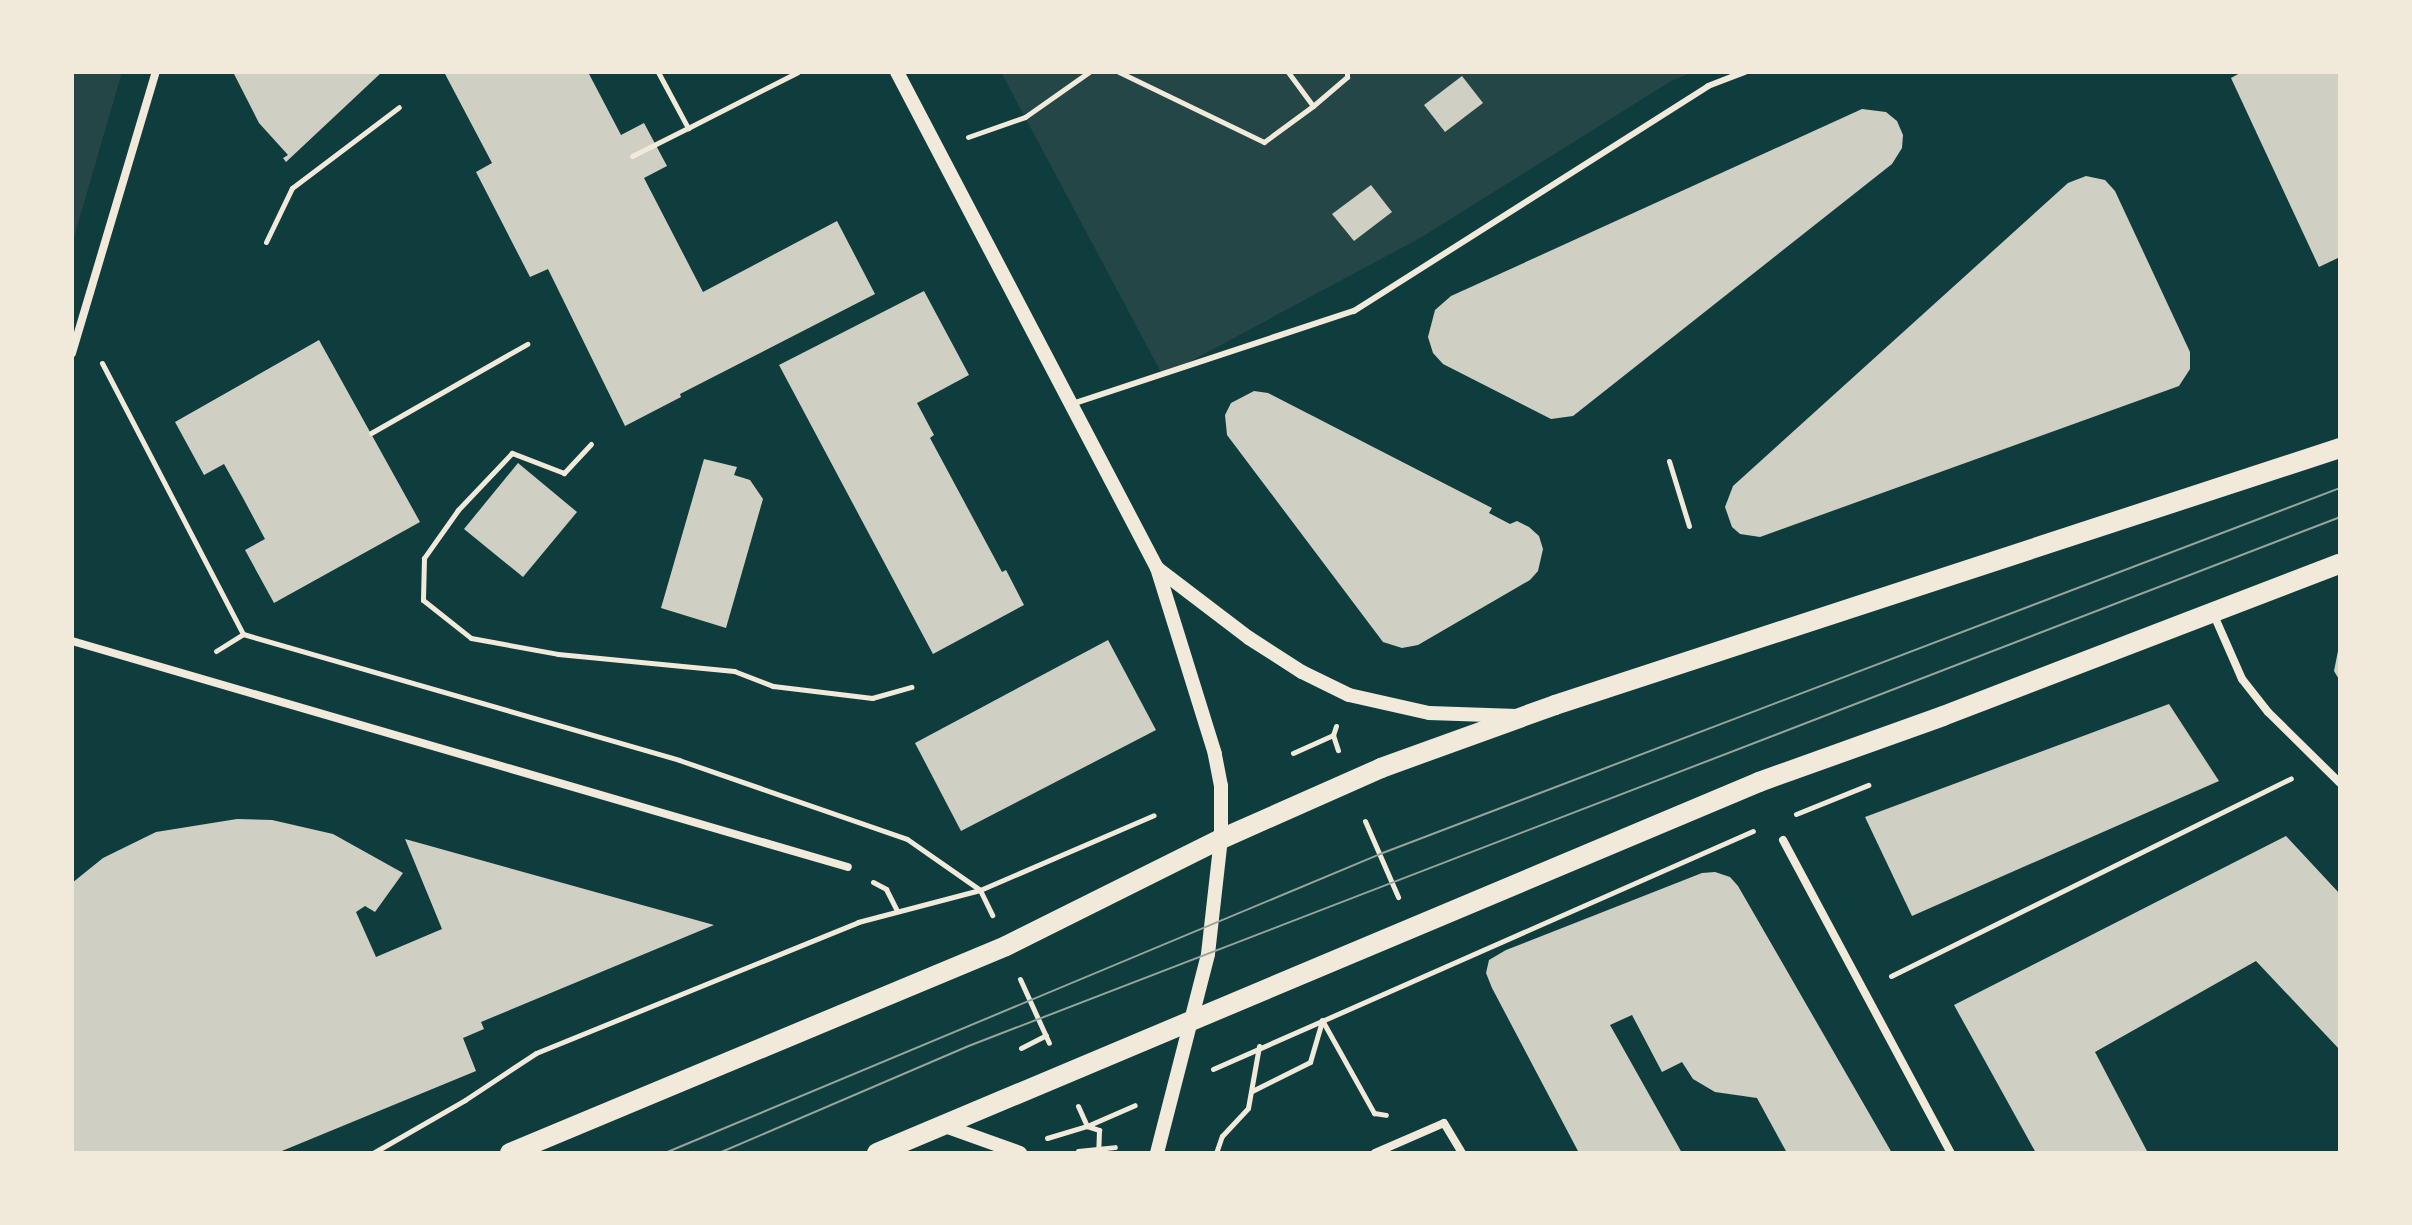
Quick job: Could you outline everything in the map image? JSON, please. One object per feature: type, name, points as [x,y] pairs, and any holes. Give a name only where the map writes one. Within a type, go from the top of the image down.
[{"type":"main road","points":[[510,1153],[1006,946],[1221,839],[1381,768],[1521,716],[2340,448]]},
{"type":"main road","points":[[877,1153],[1759,782],[1943,716],[2340,564]]},
{"type":"street","points":[[72,353],[156,72]]},
{"type":"street","points":[[897,72],[1157,568],[1211,739],[1221,786],[1221,839],[1208,954],[1157,1153]]},
{"type":"street","points":[[1157,568],[1249,638],[1302,672],[1349,695],[1429,713],[1521,716]]},
{"type":"street","points":[[2212,612],[2242,679],[2268,712],[2340,783]]},
{"type":"street","points":[[72,641],[848,867]]},
{"type":"street","points":[[1783,840],[1951,1153]]},
{"type":"street","points":[[1375,1153],[1444,1123],[1462,1153]]},
{"type":"street","points":[[941,1125],[1020,1153]]},
{"type":"lane","points":[[1072,404],[1354,311],[1708,86],[1745,72]]},
{"type":"path","points":[[658,72],[688,128]]},
{"type":"path","points":[[632,156],[798,72]]},
{"type":"path","points":[[936,149],[1025,117],[1089,72]]},
{"type":"path","points":[[1119,72],[1264,142],[1313,106],[1347,77],[1347,72]]},
{"type":"path","points":[[1288,72],[1313,106]]},
{"type":"path","points":[[266,242],[292,188],[399,107]]},
{"type":"path","points":[[81,323],[243,634],[679,760],[907,839],[980,890],[1087,1126],[1099,1130],[1098,1151]]},
{"type":"path","points":[[371,433],[527,344]]},
{"type":"path","points":[[591,444],[564,473],[512,453],[458,510],[424,558],[423,600],[471,638],[558,654],[734,671],[773,686],[872,698],[911,687]]},
{"type":"path","points":[[1669,461],[1689,526]]},
{"type":"path","points":[[1293,753],[1333,735]]},
{"type":"path","points":[[1862,990],[2320,763]]},
{"type":"path","points":[[1786,818],[1874,783]]},
{"type":"path","points":[[373,1153],[465,1100],[536,1053],[858,922],[980,890],[1154,815]]},
{"type":"path","points":[[1365,821],[1400,901]]},
{"type":"path","points":[[1219,1066],[1758,829]]},
{"type":"path","points":[[1252,1091],[1310,1062],[1322,1020]]},
{"type":"path","points":[[1322,1020],[1374,1113],[1444,1123]]},
{"type":"path","points":[[1021,1048],[1046,1035]]},
{"type":"path","points":[[1216,1153],[1222,1136],[1248,1108],[1259,1046]]},
{"type":"path","points":[[1051,1137],[1087,1126],[1139,1103]]},
{"type":"path","points":[[1078,1151],[1115,1147]]},
{"type":"shaded area","points":[[72,72],[122,72],[72,244]]},
{"type":"shaded area","points":[[1001,72],[1693,72],[1671,81],[1420,238],[1163,376]]},
{"type":"building","points":[[233,72],[382,72],[286,162],[283,158],[288,155],[259,123]]},
{"type":"building","points":[[444,72],[588,72],[621,135],[644,123],[667,166],[644,178],[703,292],[837,221],[875,294],[680,394],[681,397],[625,426],[548,269],[530,277],[476,172],[492,163]]},
{"type":"building","points":[[2242,72],[2340,72],[2340,257],[2319,267],[2231,78]]},
{"type":"building","points":[[1462,76],[1483,103],[1445,132],[1424,105]]},
{"type":"building","points":[[1862,109],[1886,112],[1897,121],[1903,135],[1902,148],[1892,164],[1573,416],[1551,419],[1443,364],[1433,353],[1428,337],[1435,310],[1451,296]]},
{"type":"building","points":[[2086,176],[2105,180],[2115,191],[2190,352],[2190,369],[2179,386],[1760,537],[1740,534],[1732,527],[1725,507],[1733,486],[2068,183]]},
{"type":"building","points":[[1371,185],[1392,212],[1354,241],[1332,214]]},
{"type":"building","points":[[924,291],[969,375],[917,403],[934,435],[930,438],[1002,572],[1006,570],[1024,605],[933,654],[779,365]]},
{"type":"building","points":[[319,340],[420,522],[274,603],[245,550],[265,539],[243,498],[224,464],[204,475],[175,422]]},
{"type":"building","points":[[1254,391],[1268,393],[1492,508],[1489,513],[1510,524],[1517,521],[1529,527],[1539,536],[1543,549],[1538,571],[1530,580],[1418,645],[1402,648],[1383,642],[1227,435],[1225,415],[1231,403]]},
{"type":"building","points":[[704,459],[737,467],[734,475],[750,480],[763,499],[726,628],[661,608]]},
{"type":"building","points":[[518,463],[577,512],[523,577],[464,529]]},
{"type":"building","points":[[1108,640],[1156,730],[961,831],[915,743]]},
{"type":"building","points":[[2340,641],[2340,681],[2334,671]]},
{"type":"building","points":[[2169,704],[2219,781],[1912,916],[1865,817]]},
{"type":"building","points":[[237,819],[272,820],[333,834],[403,873],[375,912],[365,906],[356,912],[376,957],[442,929],[405,839],[714,925],[481,1022],[484,1029],[463,1038],[476,1071],[277,1153],[72,1153],[72,883],[103,858],[156,832]]},
{"type":"building","points":[[2286,836],[2340,894],[2340,1050],[2256,961],[2095,1052],[2148,1153],[2036,1153],[1954,1005]]},
{"type":"building","points":[[1715,872],[1730,877],[1738,886],[1892,1153],[1787,1153],[1757,1098],[1715,1092],[1693,1079],[1682,1062],[1662,1072],[1632,1015],[1610,1025],[1682,1153],[1579,1153],[1492,988],[1486,973],[1489,960],[1506,950],[1702,873]]},
{"type":"tram line","points":[[665,1153],[1380,854],[2340,488]]},
{"type":"tram line","points":[[719,1153],[966,1047],[2340,517]]}]
